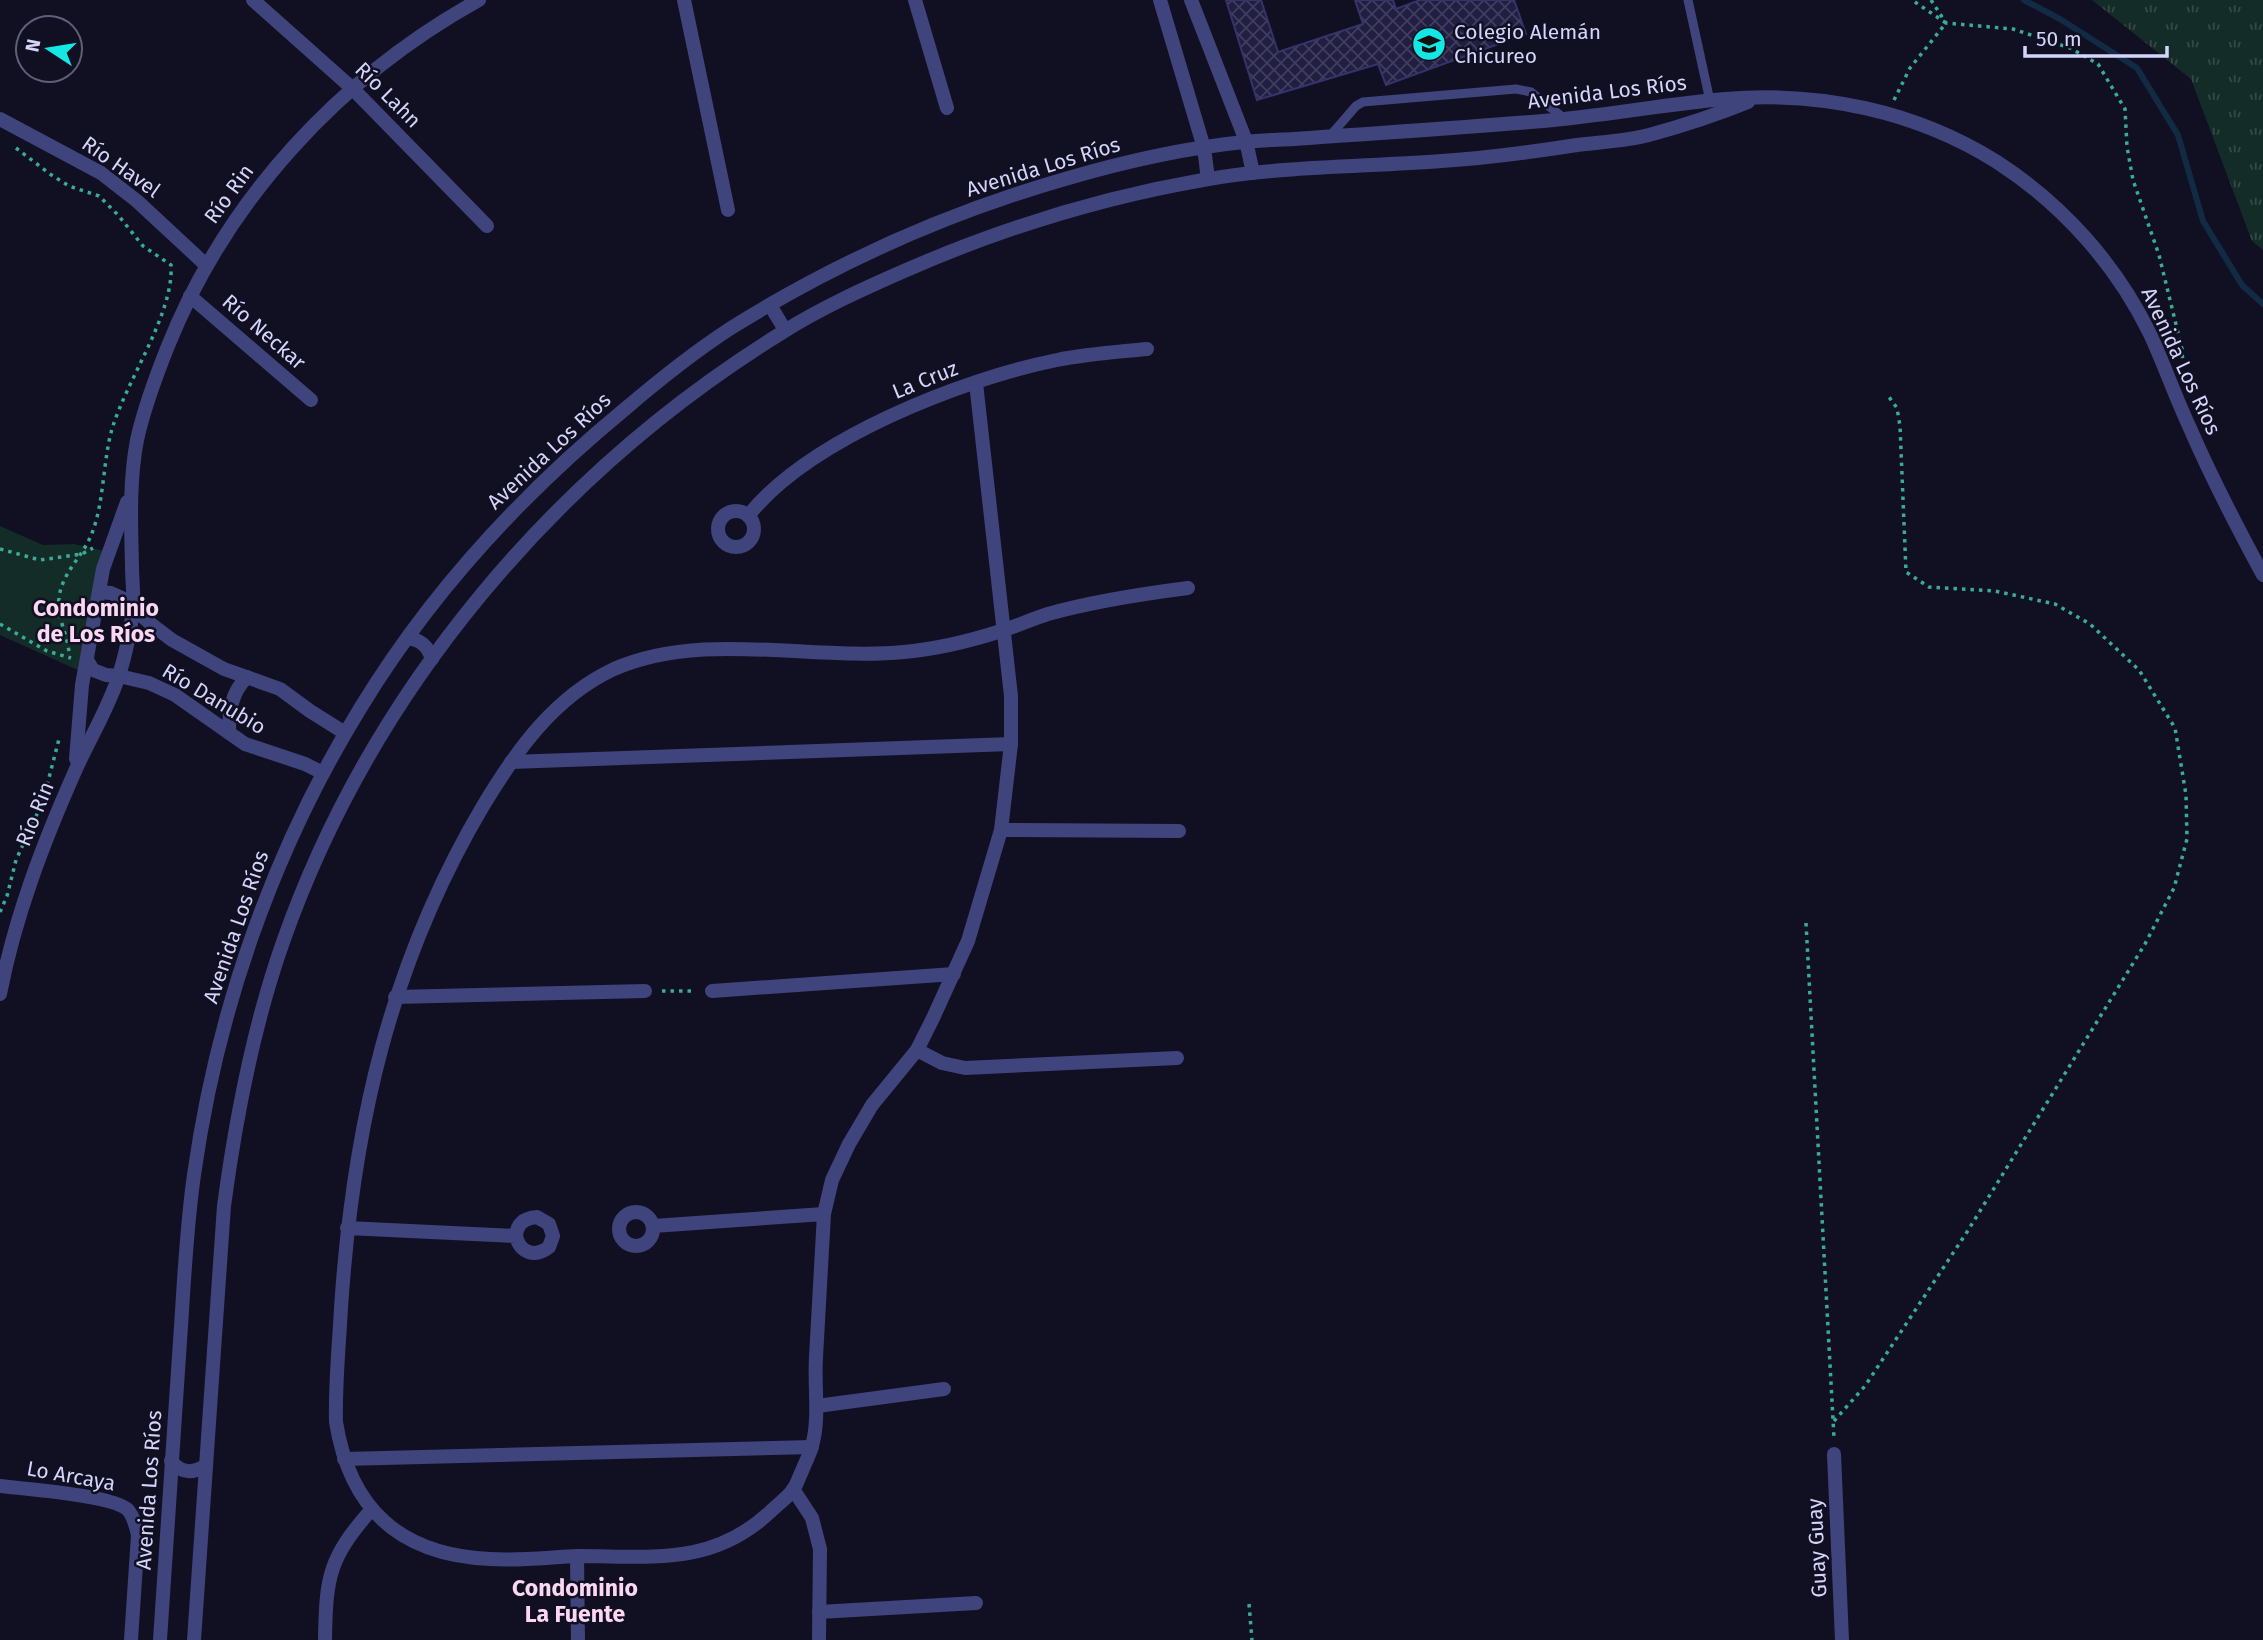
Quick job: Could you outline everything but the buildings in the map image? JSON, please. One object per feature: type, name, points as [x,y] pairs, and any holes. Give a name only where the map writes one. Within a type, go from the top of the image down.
[{"type":"street","name":"Río Lahn","points":[[253,0],[353,89],[487,226]]},
{"type":"street","name":"Río Rin","points":[[0,994],[18,918],[75,770],[119,676],[133,608],[130,494],[137,440],[161,364],[190,296],[206,265],[240,212],[295,145],[353,89],[410,44],[479,0]]},
{"type":"street","points":[[684,0],[727,210]]},
{"type":"street","points":[[915,0],[947,108]]},
{"type":"street","points":[[1191,0],[1246,141],[1253,173]]},
{"type":"street","points":[[1164,1],[1204,148],[1208,179]]},
{"type":"street","name":"Avenida Los Ríos","points":[[194,1640],[224,1206],[231,1153],[258,1021],[284,940],[317,856],[373,750],[432,659],[521,550],[600,470],[676,407],[785,330],[875,284],[989,236],[1087,205],[1208,179],[1253,173],[1444,161],[1647,135],[1726,111],[1757,98]]},
{"type":"street","name":"Avenida Los Ríos","points":[[160,1640],[189,1218],[200,1136],[223,1030],[253,934],[290,839],[345,733],[385,670],[481,547],[564,461],[610,421],[692,355],[803,286],[882,247],[980,206],[1080,175],[1204,148],[1246,141],[1565,119],[1710,101],[1797,98],[1828,101],[1888,114],[1949,136],[2001,165],[2059,211],[2104,260],[2149,332],[2198,446],[2263,575]]},
{"type":"street","points":[[1594,116],[1600,133],[1598,142]]},
{"type":"street","name":"Río Havel","points":[[0,119],[101,173],[137,201],[206,265]]},
{"type":"street","name":"Río Neckar","points":[[190,296],[311,400]]},
{"type":"street","points":[[771,305],[785,330]]},
{"type":"street","name":"La Cruz","points":[[748,516],[763,497],[788,477],[838,443],[897,414],[976,383],[1057,360],[1147,349]]},
{"type":"street","points":[[976,383],[1003,631],[1011,696],[1011,744],[1002,831],[968,941],[917,1050],[872,1105],[832,1180],[824,1214],[816,1362],[817,1406],[812,1447],[793,1489],[757,1524],[719,1546],[666,1557],[578,1556],[491,1560],[440,1552],[406,1537],[371,1510],[356,1488],[344,1459],[336,1422],[347,1228],[369,1095],[395,997],[456,856],[511,762],[544,720],[572,695],[599,677],[641,660],[675,654],[739,649],[904,652],[944,646],[1003,631],[1044,615],[1084,605],[1142,593],[1188,588]]},
{"type":"street","name":"Río Rin","points":[[75,770],[82,685],[103,569],[130,494]]},
{"type":"street","name":"Río Danubio","points":[[99,592],[122,598],[172,640],[224,669],[280,688],[345,733]]},
{"type":"street","points":[[408,638],[416,639],[426,646],[432,659]]},
{"type":"street","name":"Río Danubio","points":[[87,660],[93,670],[149,683],[175,695],[245,744],[305,764],[323,773]]},
{"type":"street","points":[[229,733],[229,710],[237,687],[247,677]]},
{"type":"street","points":[[511,762],[1011,744]]},
{"type":"street","points":[[1002,831],[1180,831]]},
{"type":"street","points":[[712,991],[954,974]]},
{"type":"street","points":[[395,997],[645,991]]},
{"type":"street","points":[[917,1050],[942,1063],[964,1068],[1177,1058]]},
{"type":"street","points":[[653,1226],[824,1214]]},
{"type":"street","points":[[347,1228],[516,1236]]},
{"type":"street","points":[[817,1406],[944,1389]]},
{"type":"street","points":[[344,1459],[812,1447]]},
{"type":"street","name":"Guay Guay","points":[[1834,1454],[1842,1640]]},
{"type":"street","points":[[171,1461],[184,1471],[196,1471],[205,1466]]},
{"type":"street","name":"Lo Arcaya","points":[[0,1486],[89,1497],[126,1508],[135,1520],[138,1535],[131,1640]]},
{"type":"street","points":[[793,1489],[812,1518],[820,1549],[819,1640]]},
{"type":"street","points":[[325,1640],[328,1588],[334,1563],[350,1534],[371,1510]]},
{"type":"street","points":[[578,1556],[578,1640]]},
{"type":"street","points":[[819,1612],[976,1603]]},
{"type":"lane","points":[[1688,0],[1710,101]]},
{"type":"lane","points":[[1331,136],[1356,106],[1363,102],[1516,89],[1531,92],[1565,119]]},
{"type":"path","points":[[1912,0],[1946,23],[2013,29],[2070,48],[2098,64],[2124,109],[2133,180],[2166,282],[2182,349],[2184,374]]},
{"type":"path","points":[[1931,0],[1946,23]]},
{"type":"path","points":[[1888,114],[1909,68],[1946,23]]},
{"type":"path","points":[[12,145],[69,186],[99,196],[143,246],[171,265],[172,278],[165,307],[125,394],[112,430],[93,531],[82,554],[66,572],[59,598],[58,609],[69,645],[69,668]]},
{"type":"path","points":[[1834,1421],[1865,1386],[1960,1243],[2145,944],[2174,888],[2187,839],[2186,795],[2175,728],[2139,670],[2091,624],[2055,604],[1995,591],[1929,587],[1906,572],[1900,426],[1896,408],[1889,397]]},
{"type":"path","points":[[0,550],[40,560],[82,554],[97,547],[111,545]]},
{"type":"path","points":[[0,624],[47,651],[87,660]]},
{"type":"path","points":[[0,912],[16,860],[43,801],[58,752],[59,739]]},
{"type":"path","points":[[1806,923],[1834,1454]]},
{"type":"path","points":[[645,991],[712,991]]},
{"type":"path","points":[[1249,1604],[1252,1640]]},
{"type":"green space","points":[[2092,0],[2263,0],[2263,250],[2252,241],[2191,79]]},
{"type":"green space","name":"Condominio de Los Ríos","points":[[0,526],[43,545],[74,544],[104,551],[80,671],[0,635]]},
{"type":"waterway","points":[[2024,0],[2060,19],[2137,68],[2178,135],[2203,221],[2242,285],[2263,304]]},
{"type":"place","name":"Colegio Alemán Chicureo","points":[[1429,44]]},
{"type":"district","name":"Condominio de Los Ríos","points":[[96,621]]},
{"type":"district","name":"Condominio La Fuente","points":[[575,1601]]}]
